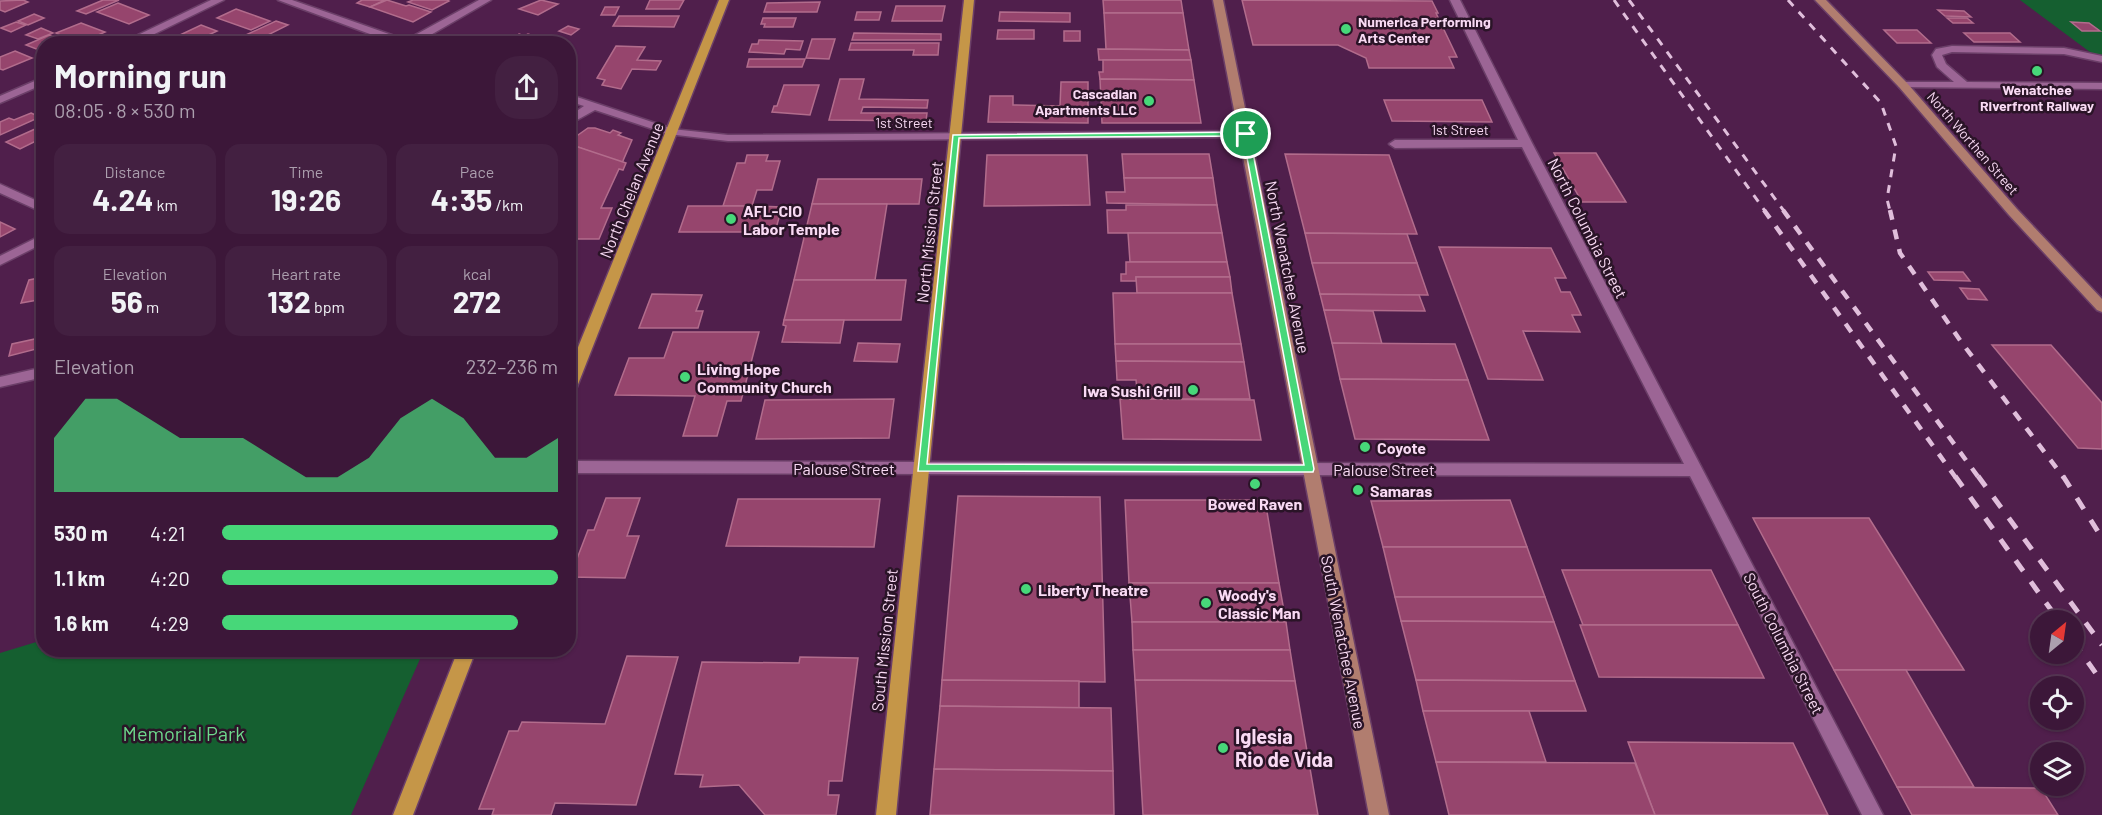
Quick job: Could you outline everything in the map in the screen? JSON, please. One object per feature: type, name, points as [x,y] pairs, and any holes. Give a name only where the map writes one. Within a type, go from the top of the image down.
[{"type":"main road","name":"North Chelan Avenue","points":[[576,372],[724,0]]},
{"type":"main road","name":"North Mission Street","points":[[921,468],[969,0]]},
{"type":"main road","name":"North Wenatchee Avenue","points":[[1218,0],[1246,134],[1309,469]]},
{"type":"main road","name":"North Worthen Street","points":[[1820,0],[1903,85],[2013,212],[2102,307]]},
{"type":"main road","name":"South Mission Street","points":[[886,815],[921,468]]},
{"type":"main road","name":"South Wenatchee Avenue","points":[[1309,469],[1378,815]]},
{"type":"main road","points":[[403,815],[464,657]]},
{"type":"street","points":[[141,36],[219,0]]},
{"type":"street","points":[[283,0],[387,36]]},
{"type":"street","points":[[420,36],[486,0]]},
{"type":"street","name":"North Columbia Street","points":[[1455,0],[1526,143],[1695,470]]},
{"type":"street","points":[[1964,85],[1941,65],[1937,55],[1940,51],[1952,49],[2055,51],[2102,59]]},
{"type":"street","points":[[0,100],[36,84]]},
{"type":"street","points":[[1903,85],[2102,86]]},
{"type":"street","name":"1st Street","points":[[576,99],[672,132],[721,138],[1246,134]]},
{"type":"street","points":[[576,117],[594,105]]},
{"type":"street","name":"1st Street","points":[[1395,144],[1526,143]]},
{"type":"street","points":[[0,188],[36,205]]},
{"type":"street","points":[[0,261],[36,242]]},
{"type":"street","points":[[0,382],[36,374]]},
{"type":"street","name":"Palouse Street","points":[[576,467],[1695,470]]},
{"type":"street","name":"South Columbia Street","points":[[1695,470],[1873,815]]},
{"type":"green space","points":[[2020,0],[2102,0],[2102,61]]},
{"type":"green space","name":"Memorial Park","points":[[36,642],[36,657],[421,657],[351,815],[0,815],[0,653]]},
{"type":"building","points":[[23,0],[28,2],[5,12],[0,10],[0,1]]},
{"type":"building","points":[[103,0],[119,0],[86,14],[77,11]]},
{"type":"building","points":[[362,0],[385,0],[370,7],[357,3]]},
{"type":"building","points":[[387,0],[431,12],[413,22],[370,7]]},
{"type":"building","points":[[413,0],[449,1],[432,10],[408,2]]},
{"type":"building","points":[[541,0],[558,4],[538,15],[519,9]]},
{"type":"building","points":[[650,0],[684,0],[679,9],[646,9]]},
{"type":"building","points":[[1103,0],[1181,0],[1183,13],[1104,13]]},
{"type":"building","name":"Numerica Performing Arts Center","points":[[1242,0],[1432,1],[1457,57],[1449,57],[1454,68],[1369,68],[1366,58],[1338,45],[1253,45]]},
{"type":"building","points":[[820,2],[817,12],[764,12],[767,3]]},
{"type":"building","points":[[118,3],[149,15],[129,24],[97,12]]},
{"type":"building","points":[[896,6],[945,6],[942,21],[892,21]]},
{"type":"building","points":[[605,7],[619,7],[615,15],[601,15]]},
{"type":"building","points":[[236,9],[270,21],[251,30],[217,18]]},
{"type":"building","points":[[1938,10],[1964,11],[1971,17],[1945,16]]},
{"type":"building","points":[[857,12],[881,12],[879,20],[855,20]]},
{"type":"building","points":[[1000,12],[1070,13],[1070,22],[999,21]]},
{"type":"building","points":[[1104,13],[1183,13],[1189,50],[1106,49]]},
{"type":"building","points":[[34,14],[44,18],[28,25],[18,21]]},
{"type":"building","points":[[619,16],[679,16],[674,27],[613,26]]},
{"type":"building","points":[[763,18],[796,18],[793,27],[764,27],[765,24],[761,24]]},
{"type":"building","points":[[1947,18],[1967,18],[1973,23],[1953,23]]},
{"type":"building","points":[[276,21],[288,25],[266,36],[248,34]]},
{"type":"building","points":[[16,22],[26,25],[11,32],[1,28]]},
{"type":"building","points":[[2071,22],[2089,23],[2100,31],[2082,31]]},
{"type":"building","points":[[81,23],[105,32],[96,36],[63,36],[56,33]]},
{"type":"building","points":[[201,25],[217,31],[206,36],[180,35]]},
{"type":"building","points":[[568,26],[579,29],[571,35],[559,31]]},
{"type":"building","points":[[41,28],[53,33],[36,36],[36,38],[26,35]]},
{"type":"building","points":[[998,30],[1034,30],[1034,39],[997,39]]},
{"type":"building","points":[[1884,30],[1917,30],[1931,43],[1897,43]]},
{"type":"building","points":[[1064,31],[1080,31],[1080,41],[1064,41]]},
{"type":"building","points":[[854,33],[941,34],[941,40],[852,40]]},
{"type":"building","points":[[1964,33],[2010,33],[2020,42],[1974,42]]},
{"type":"building","points":[[812,39],[835,39],[829,59],[806,58]]},
{"type":"building","points":[[759,40],[803,41],[800,50],[786,49],[784,54],[749,52],[752,44],[758,44]]},
{"type":"building","points":[[36,41],[36,49],[26,45]]},
{"type":"building","points":[[851,43],[939,43],[938,55],[913,55],[914,50],[849,50]]},
{"type":"building","points":[[616,46],[645,47],[637,60],[661,61],[656,70],[632,69],[621,89],[602,85],[605,80],[597,78]]},
{"type":"building","points":[[1098,49],[1189,50],[1191,60],[1099,60]]},
{"type":"building","points":[[15,51],[32,58],[3,70],[0,69],[0,57]]},
{"type":"building","points":[[749,59],[805,59],[802,67],[747,67]]},
{"type":"building","points":[[1103,60],[1191,60],[1194,80],[1100,79],[1099,72],[1103,72]]},
{"type":"building","points":[[840,79],[864,79],[859,99],[928,100],[927,108],[863,107],[861,113],[927,113],[926,121],[829,120]]},
{"type":"building","name":"Cascadian Apartments LLC","points":[[1100,79],[1194,80],[1201,123],[1102,123]]},
{"type":"building","points":[[1061,82],[1088,82],[1088,123],[988,122],[990,96],[1013,96],[1013,105],[1060,106]]},
{"type":"building","points":[[784,85],[819,85],[810,115],[772,112],[774,106],[777,106]]},
{"type":"building","points":[[1384,100],[1482,100],[1492,122],[1392,121]]},
{"type":"building","points":[[31,113],[36,115],[36,119],[0,135],[0,122],[9,118],[14,120]]},
{"type":"building","points":[[588,128],[595,128],[610,133],[613,130],[621,133],[618,135],[632,140],[622,163],[576,146],[576,136]]},
{"type":"building","points":[[36,129],[36,141],[20,149],[6,142]]},
{"type":"building","points":[[576,146],[626,163],[623,170],[619,169],[601,208],[612,208],[599,239],[576,239]]},
{"type":"building","points":[[1554,153],[1596,153],[1626,202],[1582,202]]},
{"type":"building","points":[[1122,154],[1209,154],[1213,178],[1124,178]]},
{"type":"building","points":[[1285,154],[1389,155],[1417,234],[1305,233]]},
{"type":"building","points":[[747,155],[768,155],[766,161],[780,161],[772,190],[757,190],[752,206],[723,206],[737,163],[745,163]]},
{"type":"building","points":[[987,155],[1087,155],[1090,205],[984,206]]},
{"type":"building","points":[[1124,178],[1213,178],[1217,205],[1107,203],[1106,192],[1125,192]]},
{"type":"building","points":[[818,179],[922,179],[919,204],[812,204]]},
{"type":"building","points":[[812,204],[887,204],[875,280],[794,280]]},
{"type":"building","points":[[1126,205],[1217,205],[1222,233],[1108,233],[1107,210],[1126,210]]},
{"type":"building","name":"AFL-CIO Labor Temple","points":[[688,206],[782,207],[775,232],[679,232]]},
{"type":"building","points":[[0,222],[15,229],[0,237]]},
{"type":"building","points":[[1128,233],[1222,233],[1227,262],[1130,262]]},
{"type":"building","points":[[1305,233],[1407,234],[1417,263],[1312,263]]},
{"type":"building","points":[[1439,247],[1551,248],[1566,278],[1555,278],[1561,292],[1570,292],[1581,315],[1572,315],[1580,332],[1523,331],[1543,380],[1488,379]]},
{"type":"building","points":[[1126,262],[1227,262],[1230,277],[1136,277],[1136,281],[1121,281],[1121,274],[1126,274]]},
{"type":"building","points":[[1312,263],[1417,263],[1428,295],[1320,294]]},
{"type":"building","points":[[1928,272],[1963,272],[1970,281],[1934,280]]},
{"type":"building","points":[[1136,277],[1230,277],[1232,293],[1137,293]]},
{"type":"building","points":[[36,279],[36,300],[21,303],[29,280]]},
{"type":"building","points":[[794,280],[906,280],[901,320],[784,320]]},
{"type":"building","points":[[1960,288],[1979,289],[1987,300],[1968,299]]},
{"type":"building","points":[[1113,293],[1232,293],[1241,344],[1115,344]]},
{"type":"building","points":[[652,294],[702,295],[696,311],[703,311],[698,328],[639,328]]},
{"type":"building","points":[[1320,294],[1419,295],[1425,311],[1324,310]]},
{"type":"building","points":[[1324,310],[1373,311],[1382,344],[1332,343]]},
{"type":"building","points":[[784,320],[844,320],[840,343],[782,342],[786,326],[783,325]]},
{"type":"building","name":"Living Hope Community Church","points":[[673,332],[759,332],[741,401],[727,401],[717,436],[683,436],[695,396],[615,395],[629,358],[664,358]]},
{"type":"building","points":[[36,339],[36,349],[9,356],[12,344]]},
{"type":"building","points":[[858,343],[900,344],[897,362],[854,361]]},
{"type":"building","points":[[1332,343],[1455,344],[1468,380],[1340,379]]},
{"type":"building","points":[[1115,344],[1241,344],[1244,362],[1116,361]]},
{"type":"building","points":[[1992,345],[2051,345],[2102,403],[2102,449],[2078,448]]},
{"type":"building","name":"Iwa Sushi Grill","points":[[1116,361],[1244,362],[1250,399],[1138,399],[1136,380],[1117,380]]},
{"type":"building","points":[[1340,379],[1468,380],[1489,440],[1355,439]]},
{"type":"building","points":[[894,399],[889,438],[756,439],[765,400]]},
{"type":"building","points":[[1120,399],[1254,400],[1261,440],[1123,439]]},
{"type":"building","name":"Liberty Theatre","points":[[958,496],[1100,497],[1105,682],[942,680]]},
{"type":"building","points":[[606,498],[640,498],[627,536],[639,536],[625,578],[576,577],[576,561],[588,530],[594,530]]},
{"type":"building","points":[[738,499],[880,499],[874,547],[726,546]]},
{"type":"building","points":[[1125,500],[1265,500],[1279,583],[1129,583]]},
{"type":"building","points":[[1510,500],[1527,547],[1383,547],[1371,501]]},
{"type":"building","points":[[1753,518],[1869,518],[1964,670],[1834,670]]},
{"type":"building","points":[[1383,547],[1527,547],[1545,597],[1395,597]]},
{"type":"building","points":[[1562,570],[1711,570],[1738,625],[1583,625]]},
{"type":"building","name":"Woody's Classic Man","points":[[1129,583],[1279,583],[1286,622],[1132,622]]},
{"type":"building","points":[[1395,597],[1545,597],[1554,622],[1401,621]]},
{"type":"building","points":[[1401,621],[1554,622],[1575,681],[1416,680]]},
{"type":"building","points":[[1132,622],[1286,622],[1290,650],[1133,650]]},
{"type":"building","points":[[1580,625],[1738,625],[1764,678],[1599,677]]},
{"type":"building","points":[[1133,650],[1290,650],[1295,681],[1135,680]]},
{"type":"building","points":[[627,656],[678,657],[636,805],[555,803],[551,815],[492,815],[494,809],[479,809],[509,731],[518,731],[522,722],[605,724]]},
{"type":"building","points":[[800,657],[858,658],[842,781],[829,781],[828,795],[839,795],[836,815],[765,815],[739,785],[700,787],[703,775],[675,774],[702,662],[799,663]]},
{"type":"building","points":[[1834,670],[1906,670],[1974,787],[1897,787]]},
{"type":"building","points":[[942,680],[1079,681],[1079,708],[940,706]]},
{"type":"building","name":"Iglesia Rio de Vida","points":[[1135,680],[1295,681],[1318,815],[1143,815]]},
{"type":"building","points":[[1416,680],[1575,681],[1586,711],[1423,711]]},
{"type":"building","points":[[940,706],[1111,708],[1113,771],[934,769]]},
{"type":"building","points":[[1423,711],[1529,711],[1546,762],[1436,762]]},
{"type":"building","points":[[1628,742],[1793,743],[1828,815],[1655,815]]},
{"type":"building","points":[[1436,762],[1635,763],[1655,815],[1449,815]]},
{"type":"building","points":[[934,769],[1113,771],[1114,815],[930,815]]},
{"type":"building","points":[[1897,787],[2030,788],[2030,796],[2046,796],[2058,815],[1912,815]]},
{"type":"railway","points":[[1614,0],[1765,211]]},
{"type":"railway","points":[[1629,0],[1784,211]]},
{"type":"railway","points":[[1788,0],[1881,103],[1896,146],[1887,199],[1890,211]]},
{"type":"railway","points":[[1764,210],[1956,478]]},
{"type":"railway","points":[[1783,210],[1979,478]]},
{"type":"railway","points":[[1890,210],[1900,253],[1962,343],[2064,478]]},
{"type":"railway","points":[[1955,476],[2051,610]]},
{"type":"railway","points":[[1978,476],[2102,645]]},
{"type":"railway","points":[[2063,476],[2102,538]]},
{"type":"railway","points":[[2084,657],[2102,682]]},
{"type":"place","name":"Numerica Performing Arts Center","points":[[1346,29]]},
{"type":"place","name":"Wenatchee Riverfront Railway","points":[[2037,71]]},
{"type":"place","name":"Cascadian Apartments LLC","points":[[1149,101]]},
{"type":"place","name":"AFL-CIO Labor Temple","points":[[731,219]]},
{"type":"place","name":"Living Hope Community Church","points":[[685,377]]},
{"type":"place","name":"Iwa Sushi Grill","points":[[1193,390]]},
{"type":"place","name":"Coyote","points":[[1365,447]]},
{"type":"place","name":"Bowed Raven","points":[[1255,484]]},
{"type":"place","name":"Samaras","points":[[1358,490]]},
{"type":"place","name":"Liberty Theatre","points":[[1026,589]]},
{"type":"place","name":"Woody's Classic Man","points":[[1206,603]]},
{"type":"place","name":"Iglesia Rio de Vida","points":[[1223,748]]},
{"type":"route","points":[[1246,134],[1309,469],[921,468],[955,136],[1246,134]]}]
